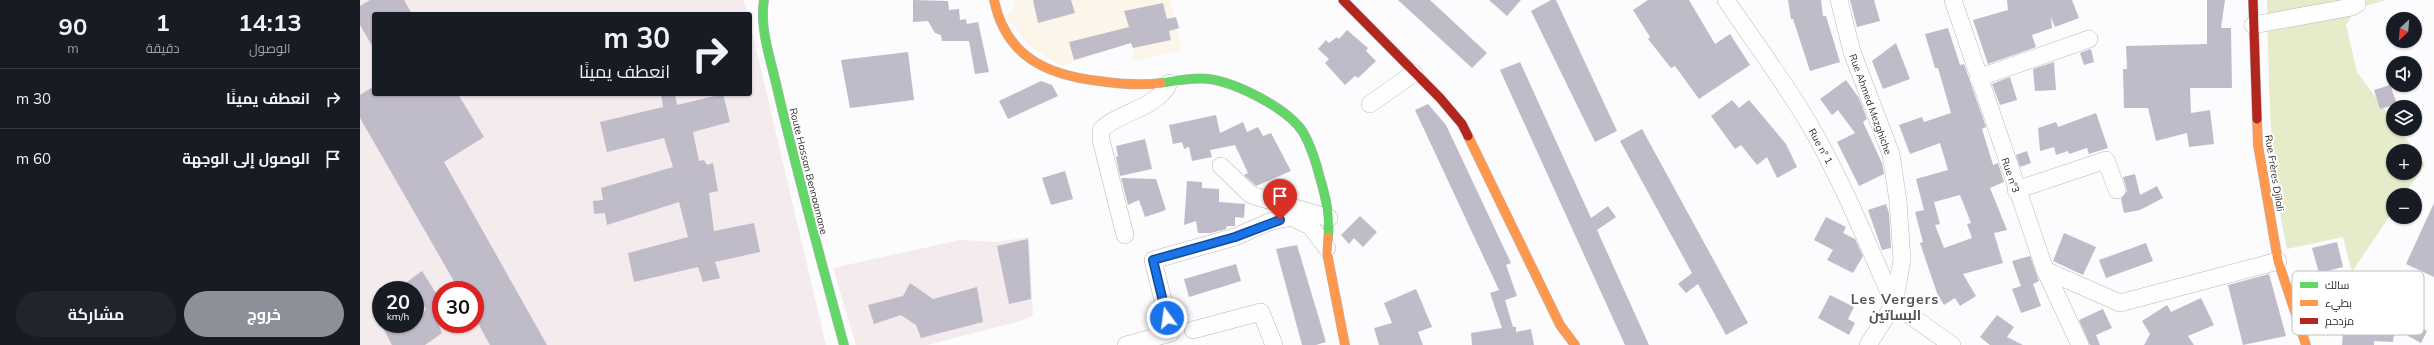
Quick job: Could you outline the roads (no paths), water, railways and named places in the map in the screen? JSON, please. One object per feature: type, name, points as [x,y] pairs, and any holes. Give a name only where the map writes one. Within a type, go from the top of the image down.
[{"type":"street","name":"Route Hassan Bennaamane","points":[[764,0],[762,12],[766,38],[795,165],[844,345]]},
{"type":"street","points":[[994,0],[995,12],[1016,43],[1032,60],[1047,70],[1063,76],[1143,86],[1207,78],[1239,87],[1291,119],[1309,141],[1329,218],[1327,248],[1345,345]]},
{"type":"street","points":[[1344,0],[1462,124],[1560,325],[1575,345]]},
{"type":"street","name":"Rue n° 1","points":[[1726,0],[1807,121],[1825,152],[1848,198],[1894,304]]},
{"type":"street","name":"Rue Ahmed Mezghiche","points":[[1839,0],[1852,52],[1891,154],[1898,201],[1902,260],[1894,304]]},
{"type":"street","name":"Rue n°3","points":[[1953,0],[2016,190],[2045,270],[2080,345]]},
{"type":"street","name":"Rue Frères Djilali","points":[[2253,0],[2258,145],[2278,261],[2292,303]]},
{"type":"street","points":[[2253,25],[2352,7],[2357,4],[2357,0]]},
{"type":"street","points":[[1978,78],[2088,40]]},
{"type":"street","points":[[1370,104],[1414,73]]},
{"type":"street","points":[[1125,235],[1101,140],[1101,130],[1108,123],[1161,96],[1169,83]]},
{"type":"street","points":[[2016,190],[2106,160],[2117,190]]},
{"type":"street","points":[[1221,166],[1251,194],[1329,218]]},
{"type":"street","points":[[1126,345],[1171,333],[1153,260],[1235,237],[1269,222],[1291,217],[1310,226],[1327,248]]},
{"type":"street","points":[[2045,270],[2120,303],[2278,261]]},
{"type":"street","points":[[1868,345],[1894,304],[1952,345]]},
{"type":"street","points":[[1193,330],[1261,312],[1274,345]]},
{"type":"street","name":"Rue Frères Djilali","points":[[2303,335],[2306,345]]},
{"type":"district","name":"Les Vergers البساتين","points":[[1895,308]]}]
